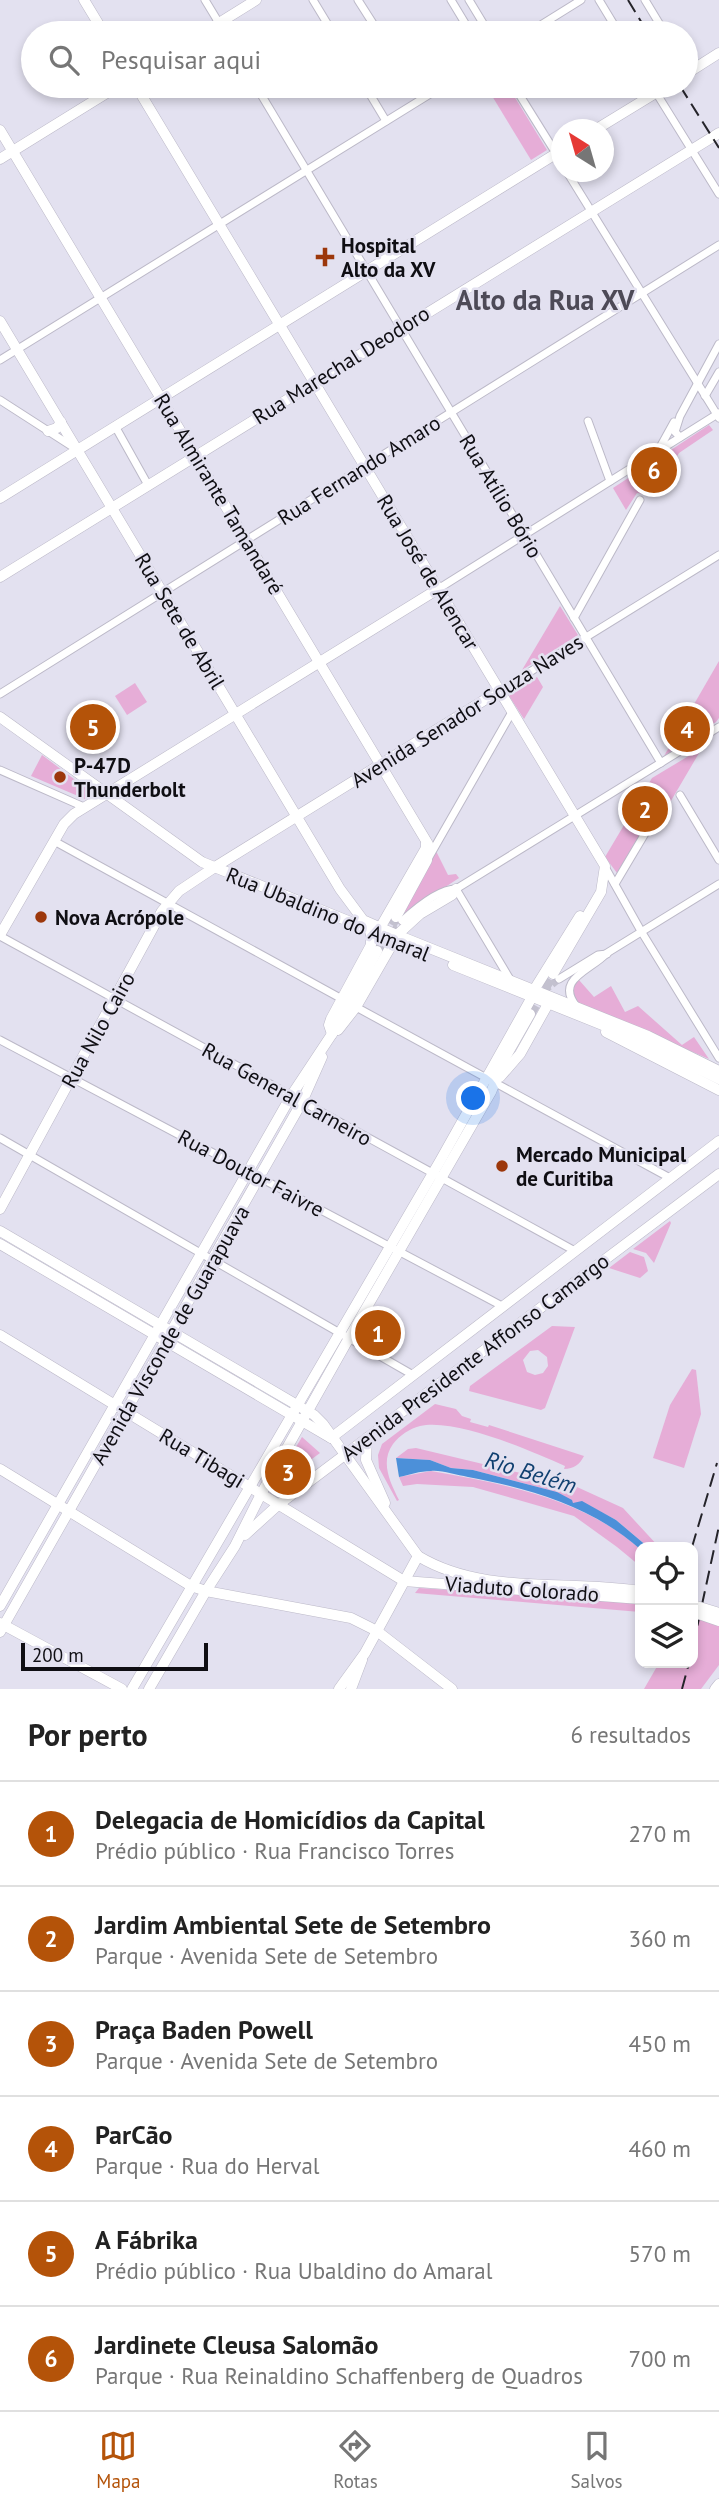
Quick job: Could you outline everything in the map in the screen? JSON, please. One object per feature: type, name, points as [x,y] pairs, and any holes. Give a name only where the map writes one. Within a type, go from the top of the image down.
[{"type":"main road","points":[[84,0],[97,21]]},
{"type":"main road","points":[[222,21],[256,0]]},
{"type":"main road","points":[[698,65],[719,54]]},
{"type":"main road","points":[[0,159],[99,98]]},
{"type":"main road","name":"Rua José de Alencar","points":[[143,98],[575,816],[605,871]]},
{"type":"main road","points":[[612,119],[641,98]]},
{"type":"main road","name":"Rua Almirante Tamandaré","points":[[0,130],[381,765],[431,841]]},
{"type":"main road","name":"Rua Marechal Deodoro","points":[[0,577],[719,133]]},
{"type":"main road","points":[[0,498],[367,271],[551,161]]},
{"type":"main road","name":"Rua Sete de Abril","points":[[0,321],[340,889],[363,920]]},
{"type":"main road","points":[[48,431],[57,428],[61,422]]},
{"type":"main road","points":[[0,935],[68,819],[438,589]]},
{"type":"main road","name":"Avenida Senador Souza Naves","points":[[215,867],[499,691]]},
{"type":"main road","name":"Rua Ubaldino do Amaral","points":[[0,717],[202,862],[533,994],[648,1036],[685,1058]]},
{"type":"main road","points":[[399,919],[427,860],[431,841]]},
{"type":"main road","points":[[431,841],[376,930],[371,945],[331,1019],[329,1026],[332,1034],[344,1024],[356,1007],[395,938],[420,914],[452,895],[456,889]]},
{"type":"main road","name":"Rua Nilo Cairo","points":[[0,1209],[167,903],[184,887],[215,867]]},
{"type":"main road","points":[[556,976],[601,892],[605,871]]},
{"type":"main road","points":[[491,1080],[499,1052],[605,871]]},
{"type":"main road","points":[[340,889],[347,920]]},
{"type":"main road","name":"Rua Ubaldino do Amaral","points":[[363,920],[376,930]]},
{"type":"main road","name":"Rua Ubaldino do Amaral","points":[[395,938],[492,973],[511,981],[548,1004],[685,1058]]},
{"type":"main road","name":"Avenida Visconde de Guarapuava","points":[[1,1627],[302,1102],[332,1034],[377,951]]},
{"type":"main road","points":[[491,1080],[520,1054],[548,1004]]},
{"type":"main road","points":[[149,1689],[235,1546],[305,1416],[344,1336],[530,1014]]},
{"type":"main road","points":[[588,1020],[626,1044],[719,1090]]},
{"type":"main road","name":"Avenida Visconde de Guarapuava","points":[[0,1606],[291,1096],[332,1034]]},
{"type":"main road","points":[[685,1058],[719,1071]]},
{"type":"main road","points":[[685,1058],[719,1079]]},
{"type":"main road","name":"Avenida Presidente Affonso Camargo","points":[[331,1438],[719,1141]]},
{"type":"main road","name":"Avenida Presidente Affonso Camargo","points":[[235,1546],[278,1505],[719,1174]]},
{"type":"main road","points":[[228,1206],[228,1232]]},
{"type":"main road","points":[[0,1231],[158,1330]]},
{"type":"main road","points":[[0,1244],[169,1336],[292,1413],[305,1416],[331,1438],[345,1455],[418,1556],[365,1653],[339,1689]]},
{"type":"main road","points":[[41,1255],[50,1273]]},
{"type":"main road","points":[[179,1292],[200,1281]]},
{"type":"main road","name":"Rua Tibagi","points":[[0,1335],[404,1581]]},
{"type":"main road","points":[[132,1689],[248,1486],[292,1413],[344,1336]]},
{"type":"main road","points":[[134,1372],[136,1394]]},
{"type":"main road","points":[[367,1438],[366,1460],[394,1524]]},
{"type":"main road","points":[[82,1462],[102,1454]]},
{"type":"main road","points":[[0,1469],[191,1586],[341,1615],[377,1631],[452,1689]]},
{"type":"main road","name":"Viaduto Colorado","points":[[418,1556],[441,1570],[471,1578],[635,1598]]},
{"type":"main road","points":[[23,1566],[26,1586]]},
{"type":"main road","name":"Viaduto Colorado","points":[[404,1581],[635,1591]]},
{"type":"main road","points":[[698,1607],[719,1613]]},
{"type":"main road","points":[[698,1614],[719,1621]]},
{"type":"main road","points":[[1,1627],[121,1689]]},
{"type":"main road","points":[[351,1689],[365,1653]]},
{"type":"main road","points":[[715,1689],[719,1684]]},
{"type":"street","points":[[205,0],[218,21]]},
{"type":"street","points":[[313,0],[326,21]]},
{"type":"street","points":[[358,0],[371,21]]},
{"type":"street","points":[[451,0],[464,21]]},
{"type":"street","points":[[469,0],[482,21]]},
{"type":"street","points":[[548,21],[582,0]]},
{"type":"street","points":[[599,0],[612,21]]},
{"type":"street","points":[[645,0],[658,21]]},
{"type":"street","name":"Rua Atílio Bório","points":[[263,98],[660,763]]},
{"type":"street","points":[[372,98],[386,121]]},
{"type":"street","points":[[0,360],[423,98]]},
{"type":"street","points":[[522,98],[551,142]]},
{"type":"street","points":[[660,98],[719,194]]},
{"type":"street","points":[[438,589],[718,415],[573,182]]},
{"type":"street","name":"Rua Fernando Amaro","points":[[0,694],[719,245]]},
{"type":"street","points":[[657,452],[719,344]]},
{"type":"street","points":[[705,396],[719,372]]},
{"type":"street","points":[[0,400],[77,450]]},
{"type":"street","points":[[680,416],[675,432],[680,437]]},
{"type":"street","points":[[588,421],[610,481]]},
{"type":"street","points":[[115,426],[148,485]]},
{"type":"street","points":[[573,618],[640,500]]},
{"type":"street","name":"Avenida Senador Souza Naves","points":[[499,691],[719,555]]},
{"type":"street","points":[[431,841],[512,712]]},
{"type":"street","points":[[399,919],[449,889],[456,889],[719,727]]},
{"type":"street","points":[[0,770],[85,807]]},
{"type":"street","points":[[680,796],[719,860]]},
{"type":"street","points":[[615,884],[656,815]]},
{"type":"street","points":[[54,841],[342,999]]},
{"type":"street","name":"Rua José de Alencar","points":[[605,871],[718,1057]]},
{"type":"street","points":[[577,1008],[568,994],[570,983],[607,953],[631,939],[639,929],[719,884]]},
{"type":"street","points":[[456,889],[511,981]]},
{"type":"street","name":"Rua General Carneiro","points":[[0,935],[575,1251]]},
{"type":"street","points":[[556,976],[607,953]]},
{"type":"street","points":[[492,973],[499,961]]},
{"type":"street","points":[[356,1007],[670,1178]]},
{"type":"street","name":"Rua Doutor Faivre","points":[[0,1040],[502,1306]]},
{"type":"street","points":[[0,1138],[413,1375]]},
{"type":"shaded area","points":[[493,98],[515,98],[547,150],[531,160]]},
{"type":"shaded area","points":[[709,425],[713,430],[679,453],[654,495],[637,493],[626,510],[613,488]]},
{"type":"shaded area","points":[[560,606],[578,635],[522,670]]},
{"type":"shaded area","points":[[719,661],[719,718],[664,756]]},
{"type":"shaded area","points":[[537,677],[543,687],[524,719],[509,696]]},
{"type":"shaded area","points":[[135,683],[147,702],[127,715],[115,696]]},
{"type":"shaded area","points":[[702,748],[665,811],[657,807],[617,873],[605,857],[652,778]]},
{"type":"shaded area","points":[[42,755],[90,791],[92,797],[85,799],[31,776]]},
{"type":"shaded area","points":[[436,851],[448,875],[456,874],[459,878],[398,918]]},
{"type":"shaded area","points":[[579,980],[594,997],[611,986],[625,1012],[638,1006],[682,1045],[694,1037],[709,1059],[579,1003],[571,993],[574,984]]},
{"type":"shaded area","points":[[670,1221],[654,1263],[646,1253],[633,1249]]},
{"type":"shaded area","points":[[630,1252],[644,1257],[648,1271],[640,1278],[609,1268]]},
{"type":"shaded area","points":[[552,1326],[575,1327],[545,1408],[541,1410],[469,1391],[470,1386]],"holes":[[[538,1350],[547,1357],[548,1366],[543,1373],[535,1375],[527,1372],[523,1360],[530,1351]]]},
{"type":"shaded area","points":[[692,1369],[696,1370],[701,1414],[684,1468],[653,1458],[670,1405]]},
{"type":"shaded area","points":[[435,1404],[456,1409],[462,1416],[471,1419],[470,1422],[488,1427],[489,1425],[584,1456],[576,1466],[564,1469],[565,1466],[533,1452],[473,1431],[435,1425],[420,1426],[402,1435],[389,1451],[388,1472],[399,1500],[397,1501],[379,1468],[378,1455],[382,1444]]},
{"type":"shaded area","points":[[302,1437],[320,1453],[270,1490]]},
{"type":"shaded area","points":[[416,1448],[566,1482],[623,1508],[654,1542],[642,1542],[616,1520],[588,1505],[573,1503],[557,1492],[473,1470],[451,1468],[430,1460],[396,1458],[408,1449]]},
{"type":"shaded area","points":[[431,1471],[514,1488],[568,1505],[594,1517],[635,1545],[635,1562],[574,1516],[473,1487],[417,1484],[403,1486],[399,1477]]},
{"type":"shaded area","points":[[419,1588],[635,1602],[635,1612],[415,1593]]},
{"type":"shaded area","points":[[698,1618],[719,1625],[719,1665],[701,1689],[644,1689],[656,1668],[698,1668]]},
{"type":"water","points":[[396,1458],[430,1460],[451,1468],[473,1470],[557,1492],[573,1503],[582,1501],[616,1520],[642,1542],[635,1542],[635,1545],[622,1534],[581,1511],[514,1487],[440,1471],[399,1477]]},
{"type":"tunnel","points":[[377,951],[396,917]]},
{"type":"tunnel","points":[[379,948],[402,921]]},
{"type":"tunnel","points":[[530,1014],[553,974]]},
{"type":"tunnel","points":[[544,991],[559,979]]},
{"type":"railway","points":[[628,0],[641,21]]},
{"type":"railway","points":[[688,98],[719,148]]},
{"type":"railway","points":[[693,1542],[717,1463]]},
{"type":"railway","points":[[698,1623],[719,1526]]},
{"type":"railway","points":[[682,1689],[688,1668]]},
{"type":"place","name":"Hospital Alto da XV","points":[[325,257]]},
{"type":"place","name":"Jardinete Cleusa Salomão","points":[[654,470]]},
{"type":"place","name":"A Fábrika","points":[[93,727]]},
{"type":"place","name":"ParCão","points":[[687,729]]},
{"type":"place","name":"P-47D Thunderbolt","points":[[60,777]]},
{"type":"place","name":"Jardim Ambiental Sete de Setembro","points":[[645,809]]},
{"type":"place","name":"Nova Acrópole","points":[[41,917]]},
{"type":"place","name":"Mercado Municipal de Curitiba","points":[[502,1166]]},
{"type":"place","name":"Delegacia de Homicídios da Capital","points":[[378,1333]]},
{"type":"place","name":"Praça Baden Powell","points":[[288,1472]]},
{"type":"district","name":"Alto da Rua XV","points":[[545,299]]},
{"type":"water label","name":"Rio Belém","points":[[531,1472]]}]
